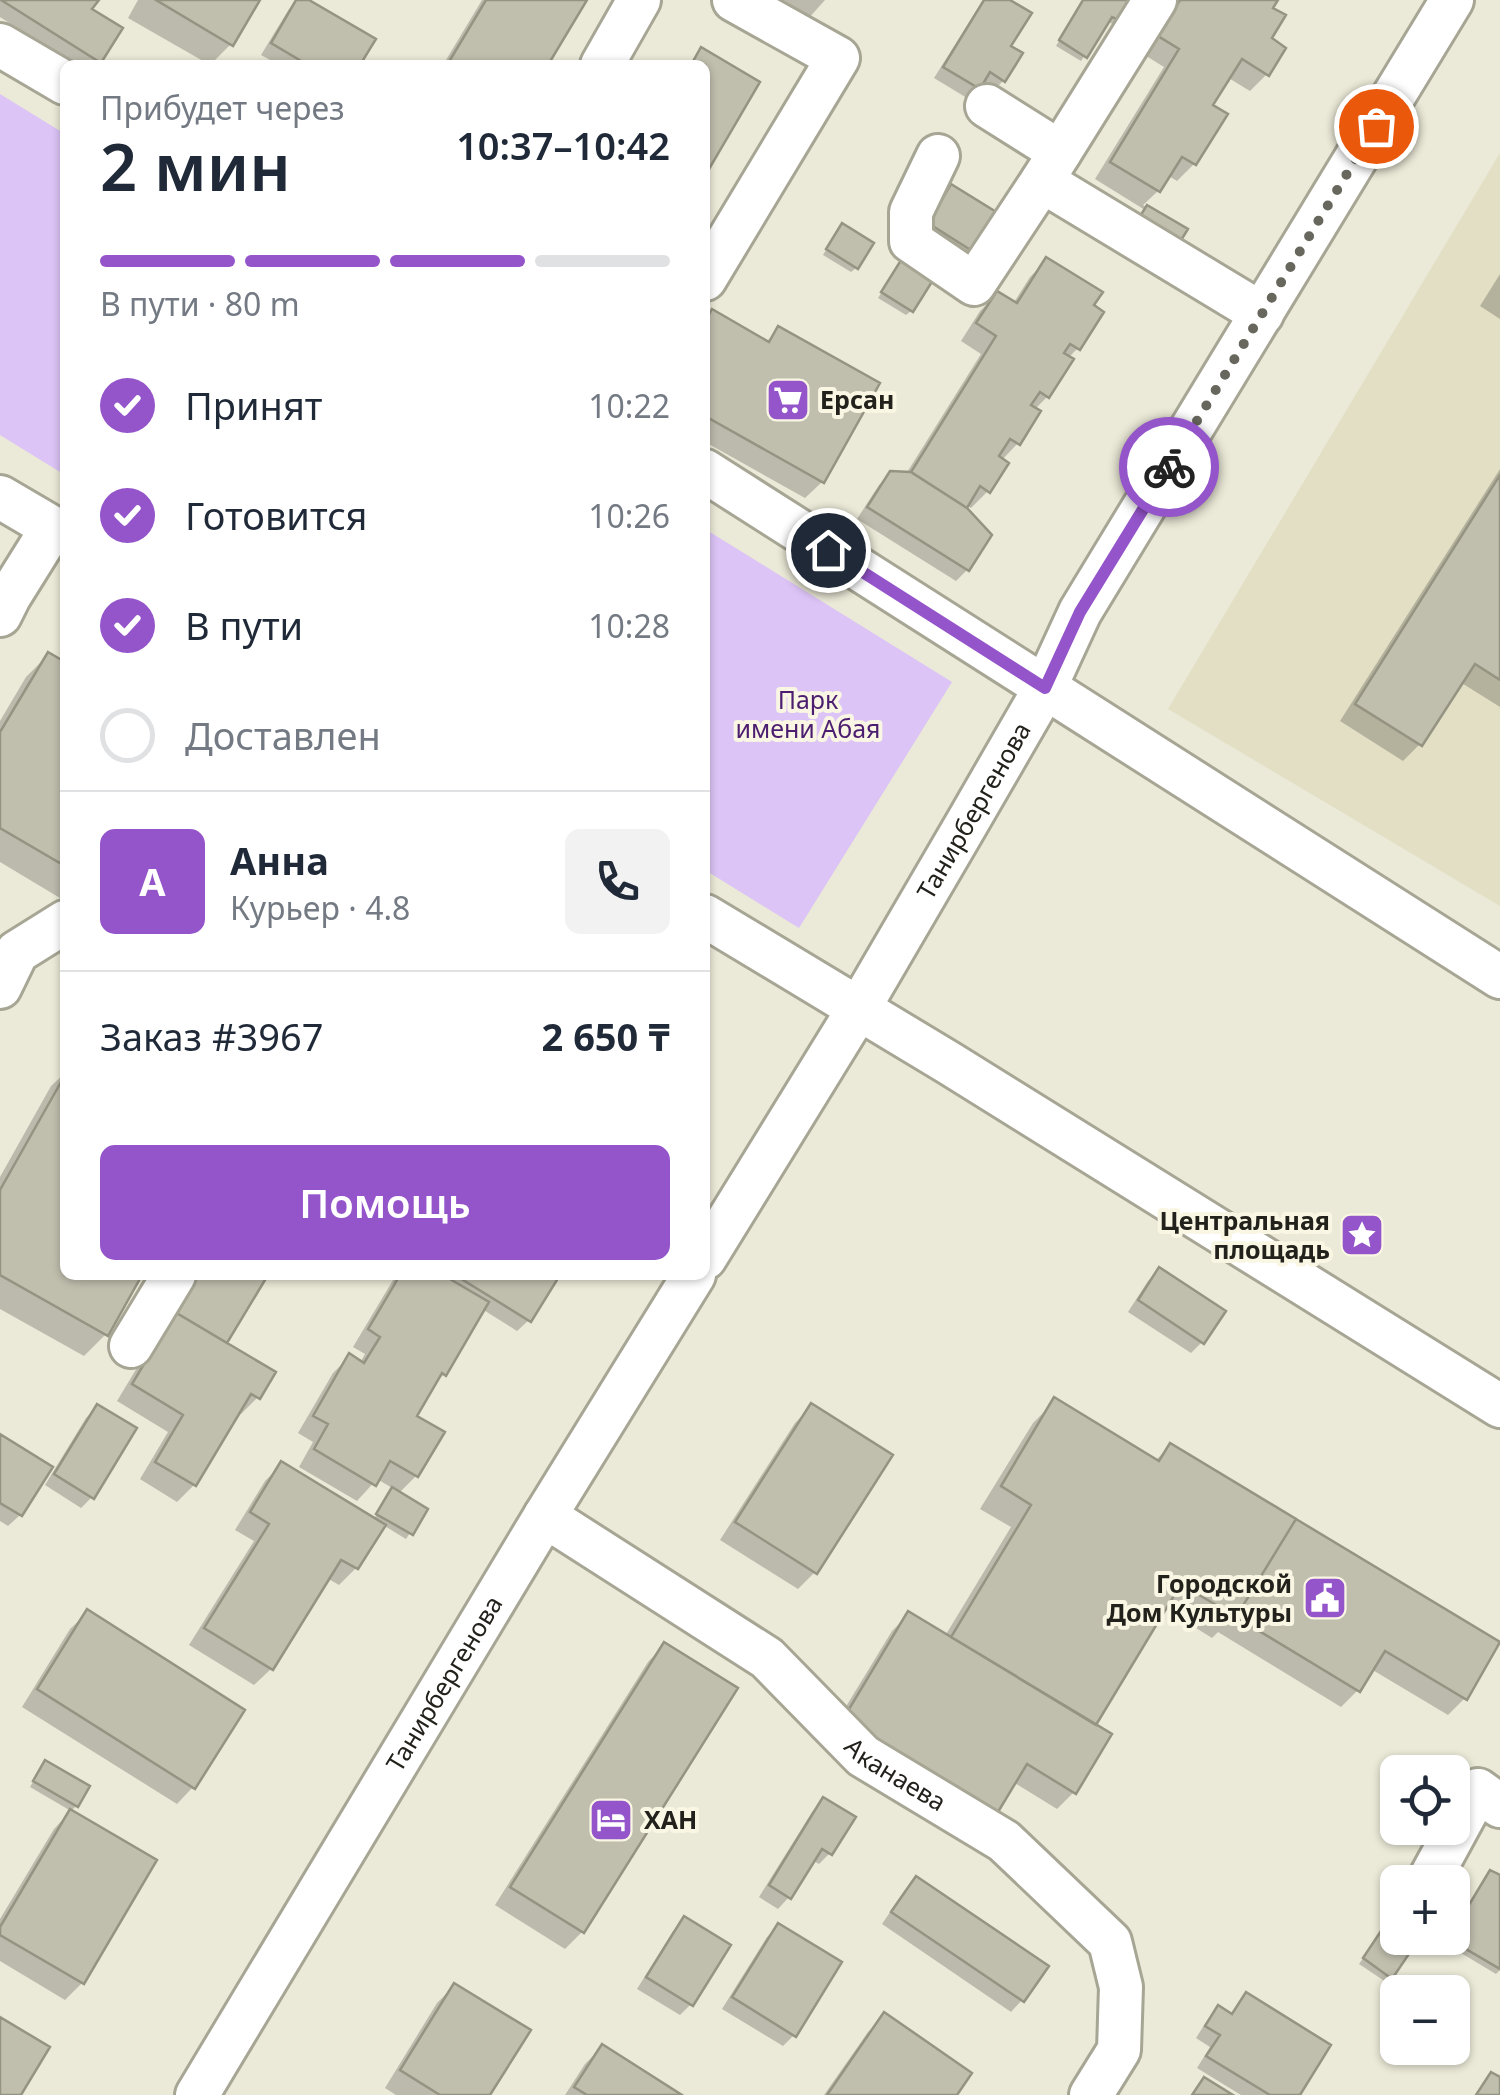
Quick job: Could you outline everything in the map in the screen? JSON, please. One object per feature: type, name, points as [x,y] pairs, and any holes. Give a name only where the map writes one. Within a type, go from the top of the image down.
[{"type":"street","points":[[605,60],[639,0]]},
{"type":"street","points":[[710,271],[838,58],[734,0]]},
{"type":"street","points":[[938,156],[912,212],[911,242],[974,284],[1155,0]]},
{"type":"street","name":"Танирбергенова","points":[[710,1250],[859,1008],[1045,688],[1080,612],[1452,0]]},
{"type":"street","points":[[0,45],[60,79]]},
{"type":"street","points":[[987,106],[1051,167],[1262,314]]},
{"type":"street","points":[[710,474],[1500,976]]},
{"type":"street","points":[[0,497],[58,532],[8,597],[0,615]]},
{"type":"street","points":[[710,919],[1500,1406]]},
{"type":"street","points":[[0,987],[18,952],[60,925]]},
{"type":"street","points":[[131,1346],[171,1280]]},
{"type":"street","name":"Танирбергенова","points":[[197,2095],[691,1280]]},
{"type":"street","name":"Аканаева","points":[[545,1516],[767,1658],[863,1756],[1004,1840],[1110,1942],[1122,1987],[1120,2050],[1091,2095]]},
{"type":"street","points":[[1437,1865],[1478,1790],[1500,1806]]},
{"type":"shaded area","points":[[1500,153],[1500,906],[1168,709]]},
{"type":"green space","points":[[0,94],[60,131],[60,472],[0,435]]},
{"type":"green space","name":"Парк имени Абая","points":[[710,532],[952,682],[799,928],[710,873]]},
{"type":"building","points":[[1,0],[99,0],[92,9],[123,28],[103,60],[96,60]]},
{"type":"building","points":[[156,0],[260,0],[233,46]]},
{"type":"building","points":[[296,0],[309,0],[376,39],[363,60],[300,60],[271,43]]},
{"type":"building","points":[[486,0],[587,0],[551,60],[450,60]]},
{"type":"building","points":[[984,0],[1010,0],[1032,13],[1011,46],[1023,53],[1005,82],[990,72],[980,89],[943,67]]},
{"type":"building","points":[[1083,0],[1134,0],[1121,21],[1112,17],[1087,58],[1059,40]]},
{"type":"building","points":[[1180,0],[1278,0],[1273,8],[1286,15],[1272,38],[1286,48],[1269,76],[1242,59],[1213,105],[1228,114],[1196,165],[1182,157],[1160,192],[1110,162],[1179,49],[1158,36]]},
{"type":"building","points":[[701,47],[760,82],[710,167],[710,60],[694,60]]},
{"type":"building","points":[[951,184],[1001,215],[977,254],[928,223]]},
{"type":"building","points":[[1147,205],[1188,229],[1175,250],[1134,226]]},
{"type":"building","points":[[842,223],[874,243],[858,269],[826,249]]},
{"type":"building","points":[[903,257],[935,277],[913,312],[881,292]]},
{"type":"building","points":[[1046,257],[1103,292],[1094,305],[1104,312],[1080,350],[1070,344],[1064,353],[1074,359],[1049,398],[1040,392],[1031,405],[1041,411],[1020,445],[1010,439],[999,456],[1009,463],[990,493],[980,486],[967,508],[911,472],[996,336],[976,323],[997,291],[1017,303]]},
{"type":"building","name":"Ерсан","points":[[712,309],[769,342],[778,326],[880,383],[824,483],[710,419]]},
{"type":"building","points":[[890,471],[911,472],[967,508],[992,535],[969,571],[867,507]]},
{"type":"building","points":[[1500,475],[1500,680],[1475,664],[1422,746],[1355,704]]},
{"type":"building","points":[[48,652],[60,659],[60,863],[0,828],[0,732]]},
{"type":"building","points":[[60,1084],[60,1280],[139,1280],[108,1336],[0,1275],[0,1190]]},
{"type":"building","points":[[1159,1267],[1226,1311],[1204,1344],[1138,1300]]},
{"type":"building","points":[[194,1280],[265,1280],[227,1343],[175,1312]]},
{"type":"building","points":[[397,1280],[452,1280],[489,1302],[446,1376],[442,1373],[417,1416],[445,1432],[418,1477],[390,1461],[376,1486],[314,1449],[328,1424],[313,1416],[349,1353],[364,1363],[380,1337],[368,1329]]},
{"type":"building","points":[[463,1280],[557,1280],[531,1322]]},
{"type":"building","points":[[175,1312],[276,1372],[260,1399],[251,1394],[196,1486],[155,1462],[183,1415],[132,1384]]},
{"type":"building","points":[[1054,1397],[1159,1461],[1170,1443],[1296,1519],[1236,1617],[1181,1584],[1096,1725],[951,1637],[1031,1505],[1001,1486]]},
{"type":"building","points":[[811,1403],[893,1455],[817,1574],[735,1522]]},
{"type":"building","points":[[97,1404],[137,1428],[94,1499],[54,1474]]},
{"type":"building","points":[[0,1434],[53,1467],[22,1516],[0,1503]]},
{"type":"building","points":[[281,1461],[386,1525],[358,1569],[341,1560],[273,1670],[204,1628],[269,1524],[250,1512]]},
{"type":"building","points":[[392,1487],[428,1509],[413,1535],[376,1514]]},
{"type":"building","points":[[1296,1519],[1500,1642],[1467,1700],[1385,1651],[1360,1692],[1236,1617]]},
{"type":"building","points":[[87,1609],[245,1710],[195,1789],[37,1689]]},
{"type":"building","points":[[908,1611],[1112,1734],[1076,1794],[1027,1764],[998,1812],[843,1719]]},
{"type":"building","points":[[664,1642],[738,1688],[584,1933],[510,1887]]},
{"type":"building","points":[[45,1760],[90,1786],[78,1807],[33,1781]]},
{"type":"building","points":[[823,1797],[856,1817],[832,1855],[822,1849],[791,1899],[769,1885]]},
{"type":"building","points":[[70,1809],[157,1860],[84,1984],[0,1935],[0,1927]]},
{"type":"building","points":[[1490,1870],[1500,1875],[1500,1969],[1470,1951],[1470,1903]]},
{"type":"building","points":[[916,1876],[1049,1966],[1024,2002],[891,1912]]},
{"type":"building","points":[[684,1916],[731,1945],[693,2006],[646,1977]]},
{"type":"building","points":[[778,1923],[842,1962],[796,2037],[732,1997]]},
{"type":"building","points":[[1380,1932],[1380,1955],[1408,1955],[1395,1975],[1386,1975],[1363,1958]]},
{"type":"building","points":[[454,1983],[531,2030],[490,2095],[440,2095],[400,2070]]},
{"type":"building","points":[[1246,1992],[1331,2045],[1300,2095],[1270,2095],[1206,2056],[1220,2035],[1205,2026],[1218,2005],[1232,2014]]},
{"type":"building","points":[[884,2012],[972,2073],[957,2095],[827,2095]]},
{"type":"building","points":[[0,2017],[50,2047],[21,2095],[0,2095]]},
{"type":"building","points":[[602,2044],[682,2095],[587,2095],[574,2087]]},
{"type":"building","points":[[1491,2072],[1500,2077],[1500,2095],[1476,2095]]},
{"type":"building","points":[[1204,2077],[1233,2095],[1192,2095]]},
{"type":"way so far","points":[[1169,467],[1376,126]]},
{"type":"place","name":"Ерсан","points":[[788,400]]},
{"type":"place","name":"Центральная площадь","points":[[1362,1235]]},
{"type":"place","name":"Городской Дом Культуры","points":[[1325,1598]]},
{"type":"place","name":"ХАН","points":[[611,1820]]},
{"type":"route","points":[[828,550],[1045,688],[1080,612],[1169,467]]}]
